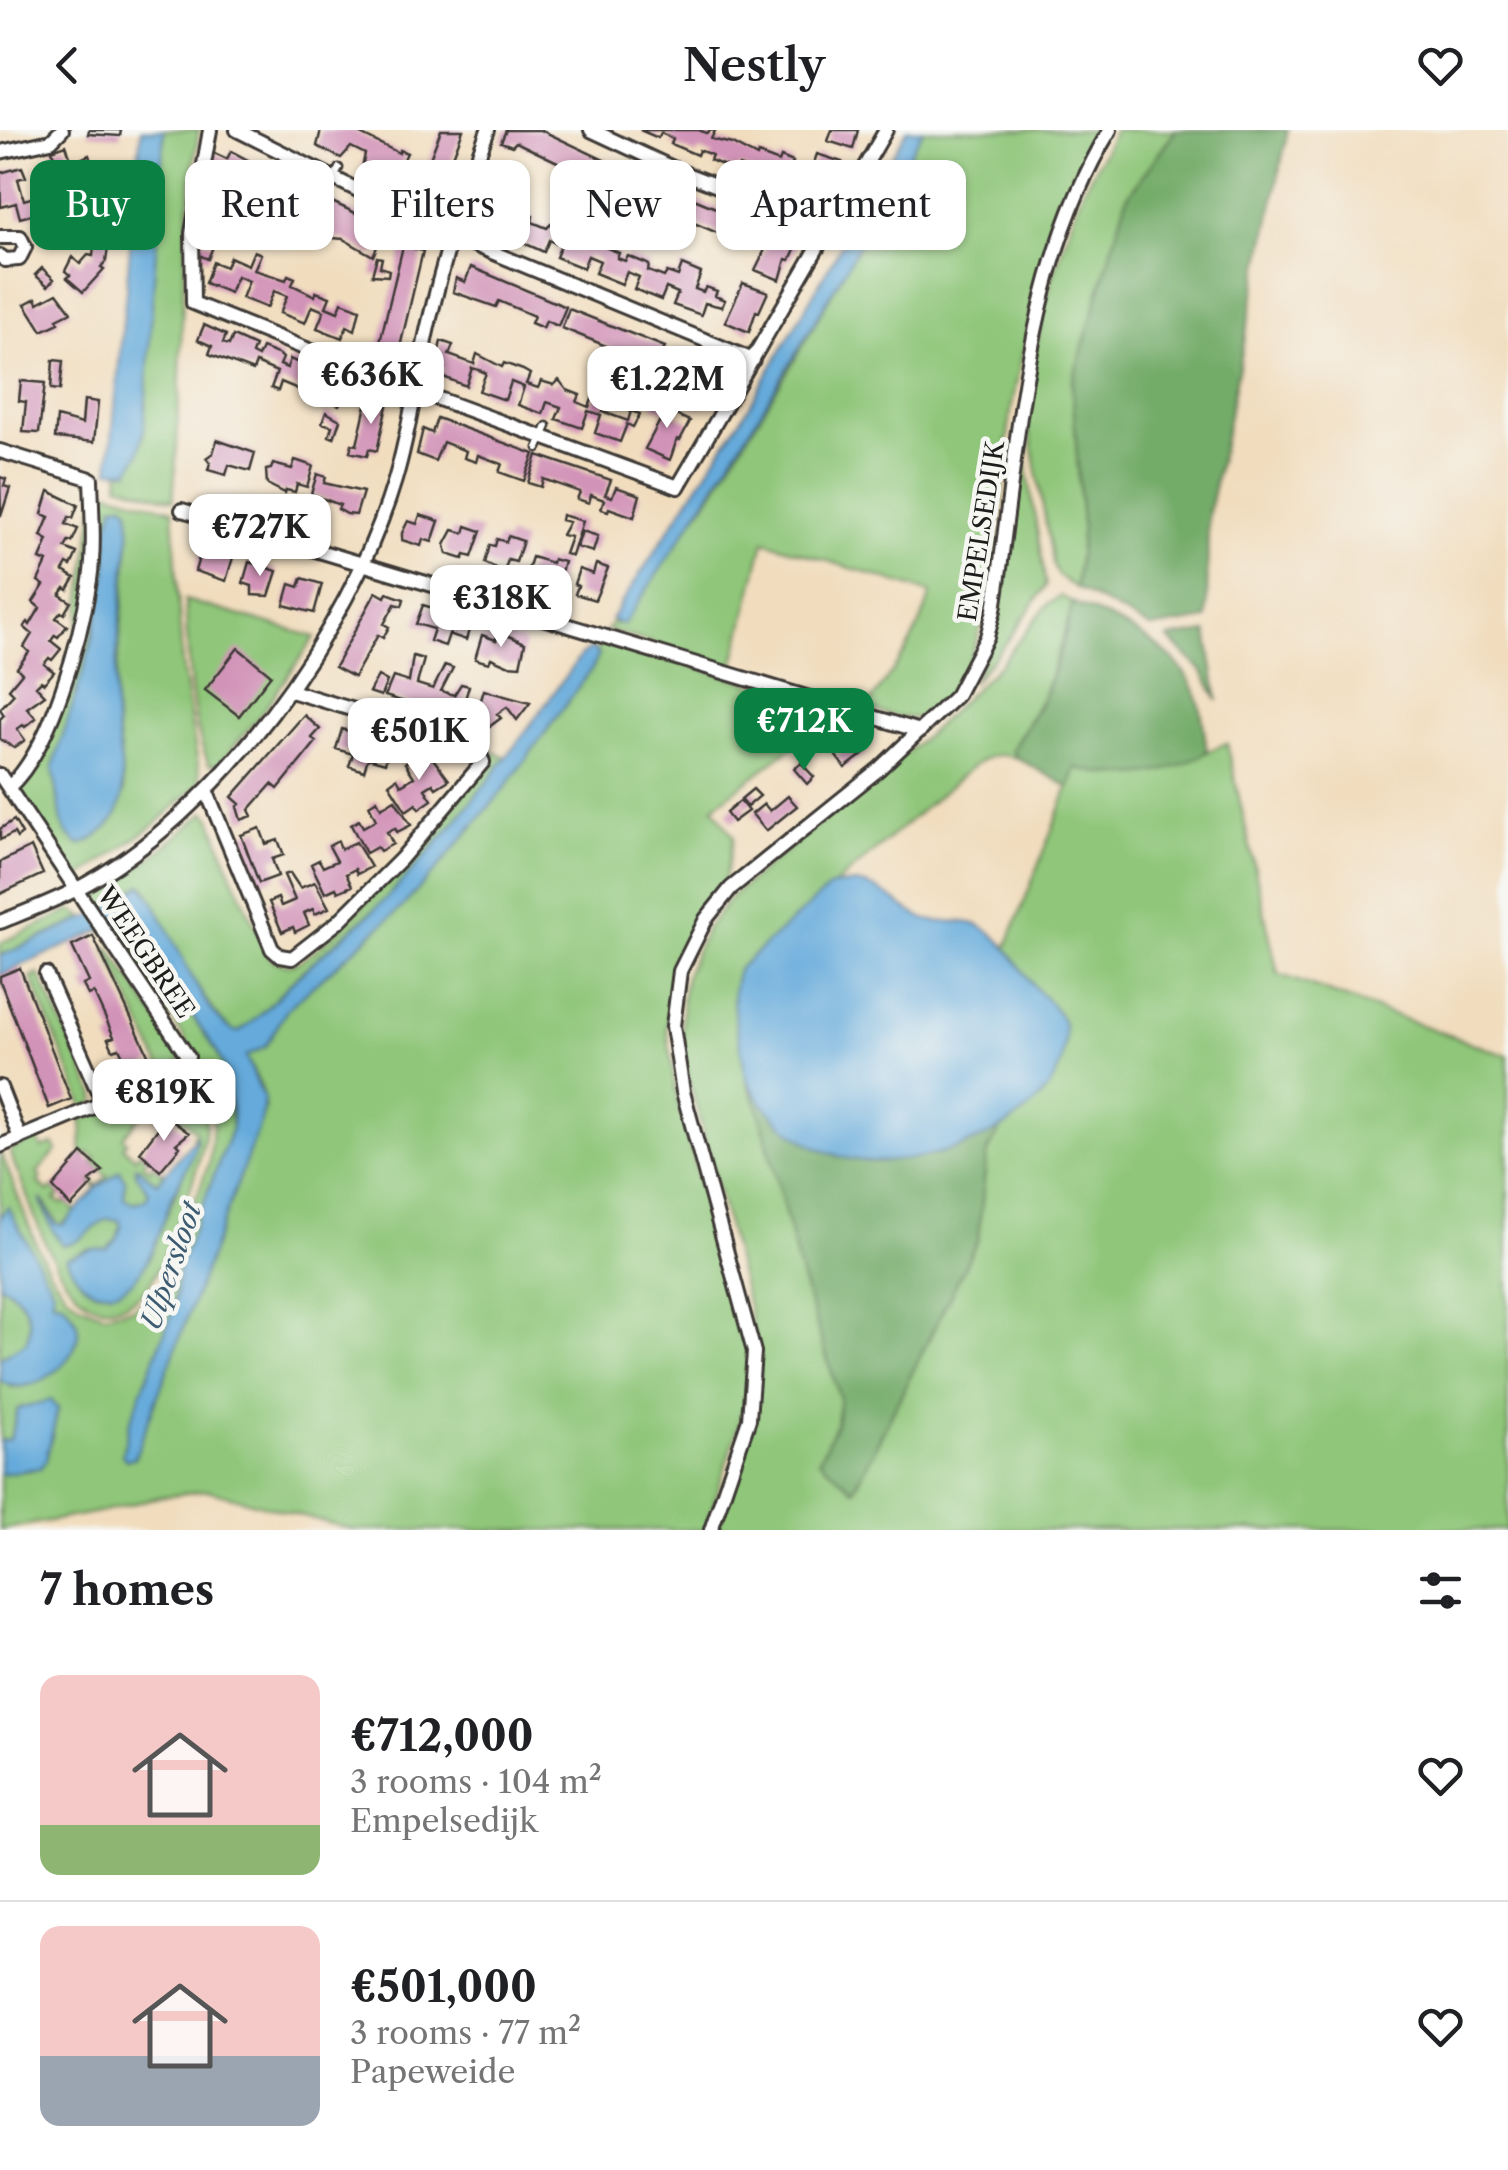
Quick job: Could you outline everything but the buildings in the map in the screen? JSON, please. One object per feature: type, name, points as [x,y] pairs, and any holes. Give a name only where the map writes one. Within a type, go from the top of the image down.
[{"type":"street","points":[[0,152],[51,141],[62,130]]},
{"type":"street","points":[[210,130],[192,233],[193,303],[678,487],[817,250]]},
{"type":"street","points":[[238,130],[354,189]]},
{"type":"street","points":[[478,160],[488,130]]},
{"type":"street","points":[[591,130],[633,158],[716,186]]},
{"type":"street","points":[[869,160],[886,130]]},
{"type":"street","name":"EMPELSEDIJK","points":[[710,1530],[749,1419],[754,1352],[683,1092],[673,1026],[680,971],[706,919],[731,888],[864,781],[956,696],[987,637],[1035,332],[1057,248],[1080,185],[1110,130]]},
{"type":"street","points":[[0,237],[20,237],[25,247],[19,259],[5,260],[0,256]]},
{"type":"street","points":[[0,922],[76,890],[148,840],[206,790],[290,691],[328,632],[364,564],[395,480],[447,250]]},
{"type":"street","points":[[484,250],[753,360]]},
{"type":"street","points":[[0,452],[91,480],[90,580],[63,692],[28,762],[9,787]]},
{"type":"street","points":[[182,510],[920,730]]},
{"type":"street","points":[[206,790],[272,949],[280,956],[292,958],[338,922],[401,859],[483,762],[477,748],[468,744],[290,691]]},
{"type":"street","name":"WEEGBREE","points":[[0,775],[188,1057],[179,1070],[0,1146]]},
{"type":"street","points":[[46,974],[104,1105]]},
{"type":"street","points":[[0,1087],[20,1138]]},
{"type":"lane","points":[[575,288],[581,274]]},
{"type":"green space","points":[[164,130],[199,130],[194,160],[185,160],[186,250],[173,500],[119,484],[120,471],[129,471],[155,250],[165,250],[165,160],[162,160]]},
{"type":"green space","points":[[923,130],[1102,130],[1062,212],[1041,276],[1012,403],[992,576],[971,657],[954,690],[932,713],[917,718],[866,708],[912,639],[931,593],[764,541],[733,667],[607,630],[613,621],[616,624],[712,494],[856,250],[966,250],[966,160],[906,160]]},
{"type":"green space","points":[[1115,130],[1176,130],[1127,197],[1072,384],[1082,524],[1076,588],[1058,576],[1053,565],[1025,419],[1035,350],[1051,282],[1081,194]]},
{"type":"green space","points":[[1176,130],[1288,130],[1208,517],[1207,619],[1151,628],[1076,588],[1082,524],[1072,384],[1127,197]]},
{"type":"green space","points":[[1023,442],[1046,586],[1007,642],[971,684],[998,617]]},
{"type":"green space","points":[[102,490],[173,510],[182,664],[200,777],[199,784],[157,823],[79,878],[19,794],[70,686],[96,494]],"holes":[[[124,504],[129,509],[114,703],[124,792],[102,832],[92,840],[62,822],[53,767],[81,685],[107,559]]]},
{"type":"green space","points":[[1061,596],[1072,602],[1071,612],[1044,695],[1012,750],[1019,759],[995,755],[973,766],[739,968],[736,1025],[748,1083],[760,1114],[802,1279],[840,1398],[836,1424],[819,1460],[855,1489],[978,1239],[982,1181],[995,1137],[1003,1125],[1043,1096],[1065,1045],[1059,1014],[1040,996],[1006,949],[1076,767],[1138,775],[1170,767],[1227,743],[1278,974],[1508,1056],[1508,1530],[715,1530],[755,1412],[759,1361],[683,1056],[682,1000],[686,974],[706,929],[733,895],[926,736],[1000,664],[1047,605]]},
{"type":"green space","points":[[185,600],[315,637],[261,714],[218,765],[209,764],[197,727]]},
{"type":"green space","points":[[1072,602],[1142,636],[1173,660],[1198,698],[1207,752],[1175,767],[1143,774],[1076,768],[1069,787],[1019,759],[1012,751],[1045,693]]},
{"type":"green space","points":[[1207,632],[1218,701],[1203,672],[1168,638]]},
{"type":"green space","points":[[604,640],[841,710],[713,807],[734,837],[722,892],[692,930],[671,991],[667,1028],[676,1094],[726,1284],[748,1345],[746,1402],[705,1530],[354,1530],[207,1490],[0,1530],[0,1474],[31,1470],[46,1460],[58,1409],[18,1409],[10,1439],[0,1441],[0,1380],[12,1387],[32,1384],[74,1315],[63,1302],[53,1301],[53,1290],[8,1209],[0,1218],[0,1150],[50,1272],[67,1295],[104,1314],[133,1308],[155,1293],[168,1272],[209,1163],[214,1114],[200,1061],[113,926],[124,920],[129,923],[217,1052],[226,1073],[232,1128],[178,1270],[174,1308],[134,1458],[265,1109],[261,1087],[246,1056],[265,1047],[288,1008],[402,907],[436,870],[504,789],[593,667],[599,655],[596,651]]},
{"type":"green space","points":[[486,750],[507,757],[462,815],[384,901],[238,1032],[214,1011],[200,991],[145,886],[103,911],[97,896],[151,858],[205,812],[211,818],[269,957],[283,964],[298,962],[342,926],[406,861],[463,794],[481,767]]},
{"type":"green space","points":[[72,910],[85,918],[0,956],[0,943]]},
{"type":"green space","points":[[109,947],[182,1057],[177,1065],[163,1072],[106,948]]},
{"type":"green space","points":[[39,974],[95,1095],[95,1102],[84,1108],[31,977]]},
{"type":"green space","points":[[192,1066],[202,1095],[206,1125],[199,1162],[171,1241],[141,1294],[118,1306],[98,1306],[80,1296],[52,1257],[10,1150],[37,1138],[42,1148],[53,1144],[57,1150],[37,1173],[41,1177],[38,1182],[48,1192],[53,1187],[60,1194],[55,1200],[62,1204],[65,1201],[77,1212],[59,1226],[42,1199],[50,1224],[81,1238],[106,1219],[119,1220],[117,1239],[107,1249],[86,1250],[67,1259],[80,1279],[95,1291],[120,1288],[139,1273],[149,1258],[197,1140],[192,1136],[196,1131],[175,1113],[169,1119],[164,1084]]},
{"type":"green space","points":[[748,1083],[777,1119],[890,1161],[951,1150],[1003,1125],[987,1153],[978,1239],[854,1490],[819,1460],[836,1424],[840,1398],[802,1279],[760,1114]]},
{"type":"green space","points":[[122,1104],[127,1114],[138,1109],[141,1115],[123,1137],[127,1142],[123,1147],[135,1157],[140,1152],[147,1158],[143,1164],[150,1169],[153,1165],[166,1175],[154,1182],[138,1167],[149,1192],[146,1199],[130,1204],[124,1199],[125,1181],[98,1190],[90,1181],[94,1177],[98,1186],[107,1176],[93,1162],[96,1158],[88,1153],[84,1156],[81,1148],[81,1121]]},
{"type":"green space","points":[[0,1285],[21,1301],[28,1316],[29,1334],[26,1342],[0,1358]]},
{"type":"water","points":[[141,130],[164,130],[162,160],[138,160]]},
{"type":"water","points":[[907,130],[923,130],[906,160],[890,160]]},
{"type":"water","points":[[130,250],[156,250],[139,454],[129,471],[109,470]]},
{"type":"water","points":[[838,250],[857,250],[703,504],[623,625],[611,619],[748,408]]},
{"type":"water","points":[[124,504],[129,509],[130,530],[115,701],[122,793],[111,823],[79,845],[67,834],[62,822],[53,767],[91,646],[106,576],[108,526],[114,505]]},
{"type":"water","points":[[592,648],[599,655],[593,667],[504,789],[436,870],[402,907],[288,1008],[265,1047],[246,1056],[264,1099],[262,1118],[134,1459],[126,1460],[122,1455],[129,1424],[174,1308],[178,1270],[232,1128],[226,1073],[217,1052],[139,936],[124,920],[0,975],[0,956],[103,911],[142,885],[212,1010],[225,1025],[238,1032],[412,871],[488,781],[581,655]]},
{"type":"water","points":[[855,883],[882,892],[925,919],[965,922],[986,929],[1003,944],[1061,1017],[1065,1031],[1062,1059],[1050,1085],[1031,1107],[1005,1126],[942,1152],[909,1159],[851,1159],[821,1149],[793,1133],[769,1111],[750,1085],[734,1008],[739,968],[831,886]]},
{"type":"water","points":[[196,1136],[149,1258],[139,1273],[128,1285],[114,1291],[88,1287],[66,1258],[92,1249],[107,1249],[117,1239],[119,1220],[106,1219],[76,1242],[63,1245],[40,1199],[56,1224],[63,1225],[97,1188],[120,1171],[125,1181],[124,1199],[135,1203],[146,1199],[149,1192],[136,1174],[136,1166],[157,1183]]},
{"type":"water","points":[[8,1207],[53,1290],[53,1301],[62,1302],[78,1329],[77,1342],[62,1365],[24,1386],[0,1380],[0,1358],[26,1342],[29,1333],[28,1316],[21,1301],[0,1285],[0,1218]]},
{"type":"water","points":[[51,1400],[58,1409],[46,1460],[40,1468],[0,1474],[0,1441],[10,1439],[18,1409]]},
{"type":"water label","name":"Ulpersloot","points":[[171,1266]]}]
